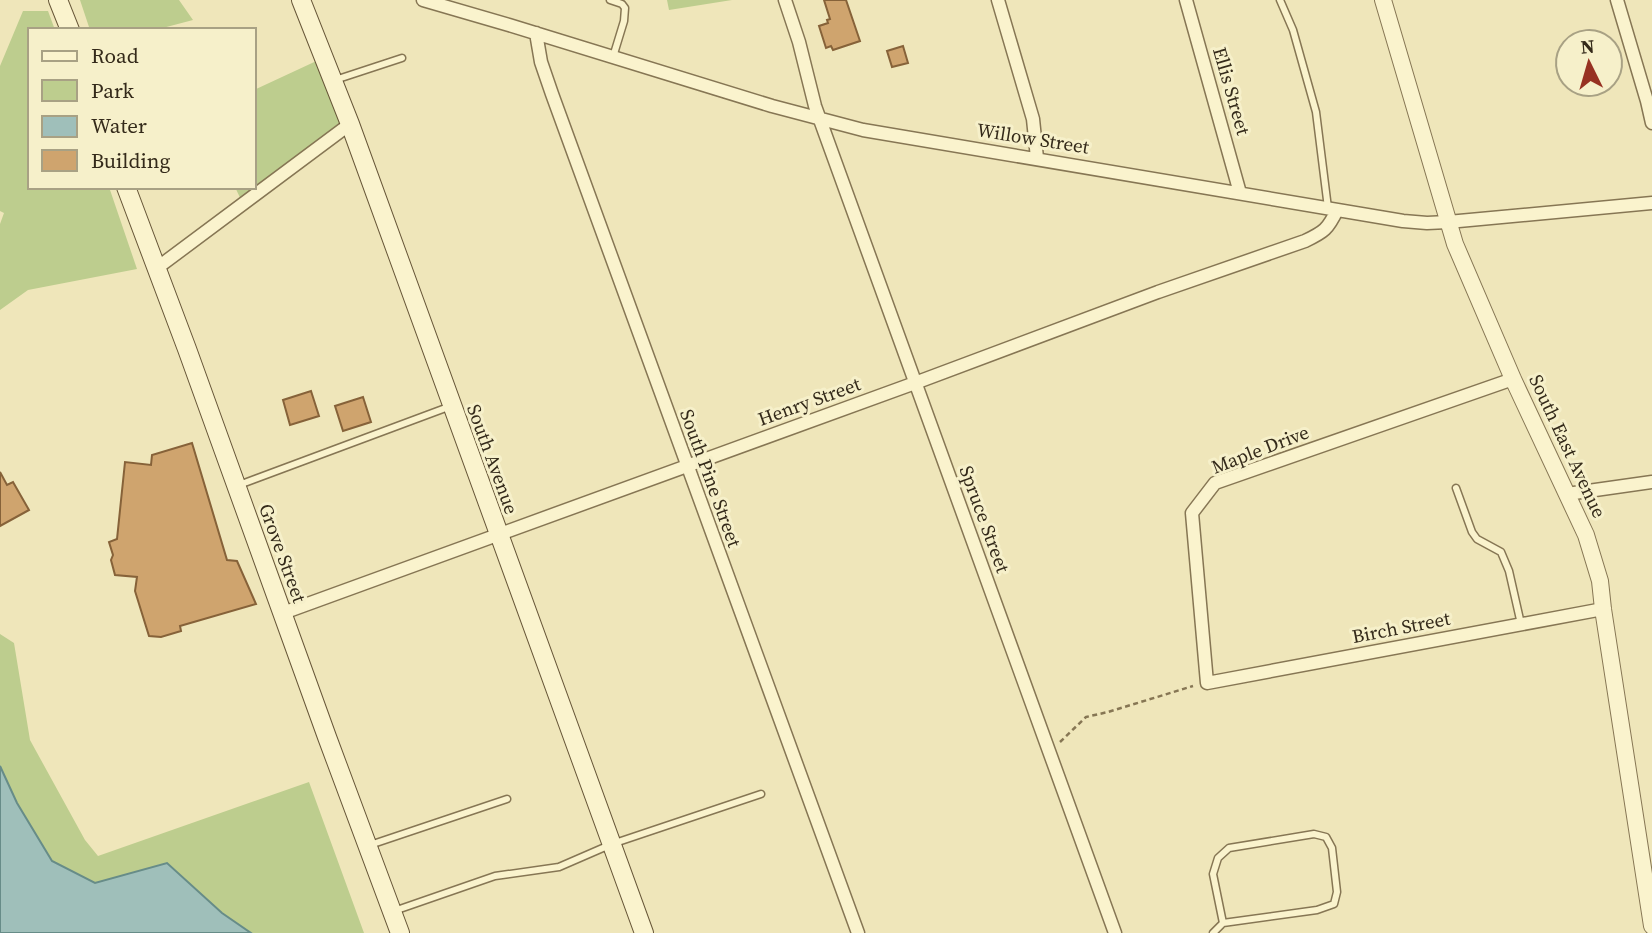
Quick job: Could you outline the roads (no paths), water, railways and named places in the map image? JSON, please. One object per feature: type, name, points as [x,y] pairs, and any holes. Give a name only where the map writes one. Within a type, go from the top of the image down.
[{"type":"main road","points":[[58,0],[69,28]]},
{"type":"main road","name":"South Avenue","points":[[301,0],[350,124],[644,933]]},
{"type":"main road","name":"Grove Street","points":[[127,189],[400,933]]},
{"type":"street","name":"Willow Street","points":[[423,0],[772,106],[863,130],[1403,221],[1448,222],[1652,203]]},
{"type":"street","name":"Spruce Street","points":[[785,0],[819,118],[1115,933]]},
{"type":"street","points":[[998,0],[1033,120],[1037,158]]},
{"type":"street","name":"Ellis Street","points":[[1186,0],[1240,193]]},
{"type":"street","name":"South East Avenue","points":[[1383,0],[1455,244],[1513,379],[1586,535],[1600,581],[1652,926]]},
{"type":"street","points":[[1617,0],[1652,123]]},
{"type":"street","name":"South Pine Street","points":[[536,33],[541,62],[552,94],[859,933]]},
{"type":"street","points":[[157,268],[350,124]]},
{"type":"street","name":"Henry Street","points":[[283,612],[1158,292],[1305,241],[1327,229],[1333,209]]},
{"type":"street","name":"Maple Drive","points":[[1207,683],[1192,513],[1215,483],[1513,379]]},
{"type":"street","points":[[1567,494],[1652,482]]},
{"type":"street","name":"Birch Street","points":[[1207,683],[1603,609]]},
{"type":"lane","points":[[610,0],[622,4],[625,8],[613,58]]},
{"type":"lane","points":[[1280,0],[1293,30],[1316,113],[1333,209]]},
{"type":"lane","points":[[334,81],[402,58]]},
{"type":"lane","points":[[237,486],[452,406]]},
{"type":"lane","points":[[1455,488],[1477,540],[1501,552],[1509,571],[1521,624]]},
{"type":"lane","points":[[392,912],[495,876],[559,867],[612,844],[761,794]]},
{"type":"lane","points":[[368,845],[507,799]]},
{"type":"lane","points":[[1213,933],[1223,923],[1317,910],[1334,904],[1337,892],[1332,848],[1326,837],[1314,834],[1229,848],[1218,858],[1213,874],[1223,923]]},
{"type":"water","points":[[0,766],[17,803],[52,861],[95,883],[167,863],[222,913],[251,933],[0,933]]}]
